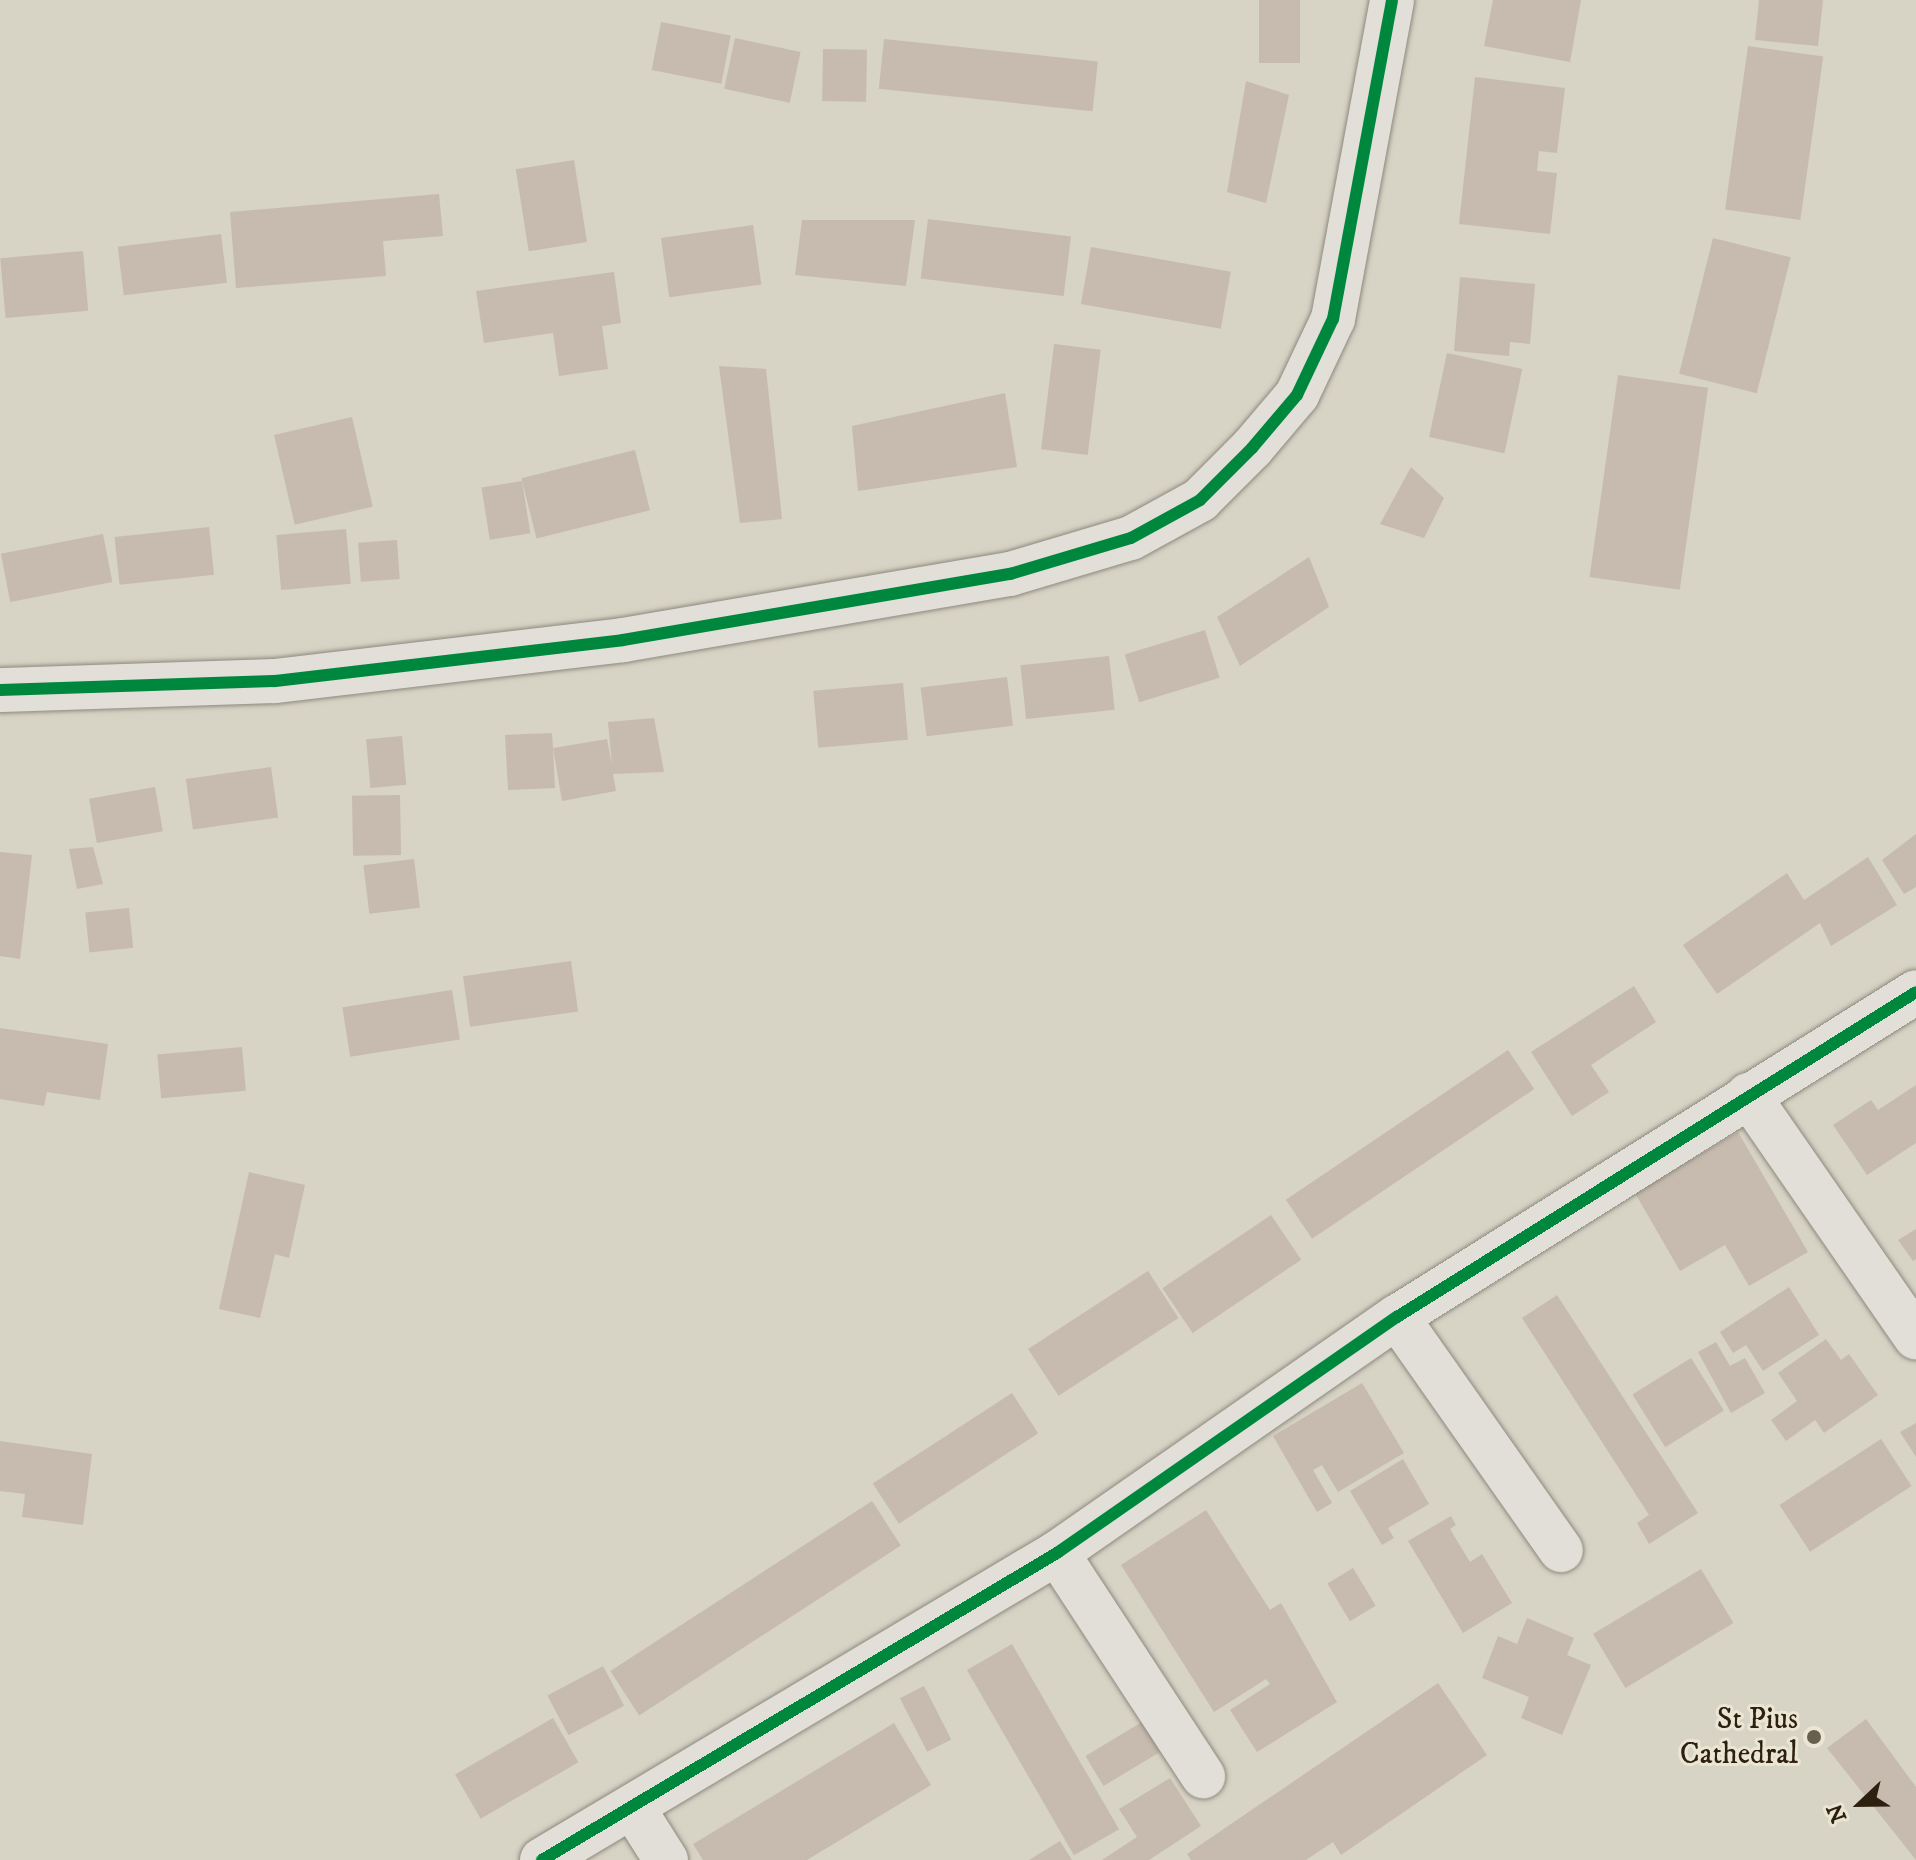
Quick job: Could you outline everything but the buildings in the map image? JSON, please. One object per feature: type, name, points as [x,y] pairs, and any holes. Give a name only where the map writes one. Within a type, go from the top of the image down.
[{"type":"street","points":[[0,690],[275,681],[623,640],[1010,574],[1131,538],[1200,500],[1252,448],[1297,395],[1333,319],[1392,0]]},
{"type":"street","points":[[542,1860],[635,1811],[1057,1553],[1397,1317],[1916,992]]},
{"type":"street","points":[[1748,1095],[1916,1338]]},
{"type":"street","points":[[1397,1317],[1561,1550]]},
{"type":"street","points":[[1057,1553],[1203,1776]]},
{"type":"street","points":[[635,1811],[666,1860]]},
{"type":"cycle path","points":[[0,690],[275,681],[623,640],[1010,574],[1131,538],[1200,500],[1252,448],[1297,395],[1333,319],[1392,0]]},
{"type":"cycle path","points":[[542,1860],[1057,1553],[1397,1317],[1916,992]]},
{"type":"place","name":"St Pius Cathedral","points":[[1814,1737]]}]
